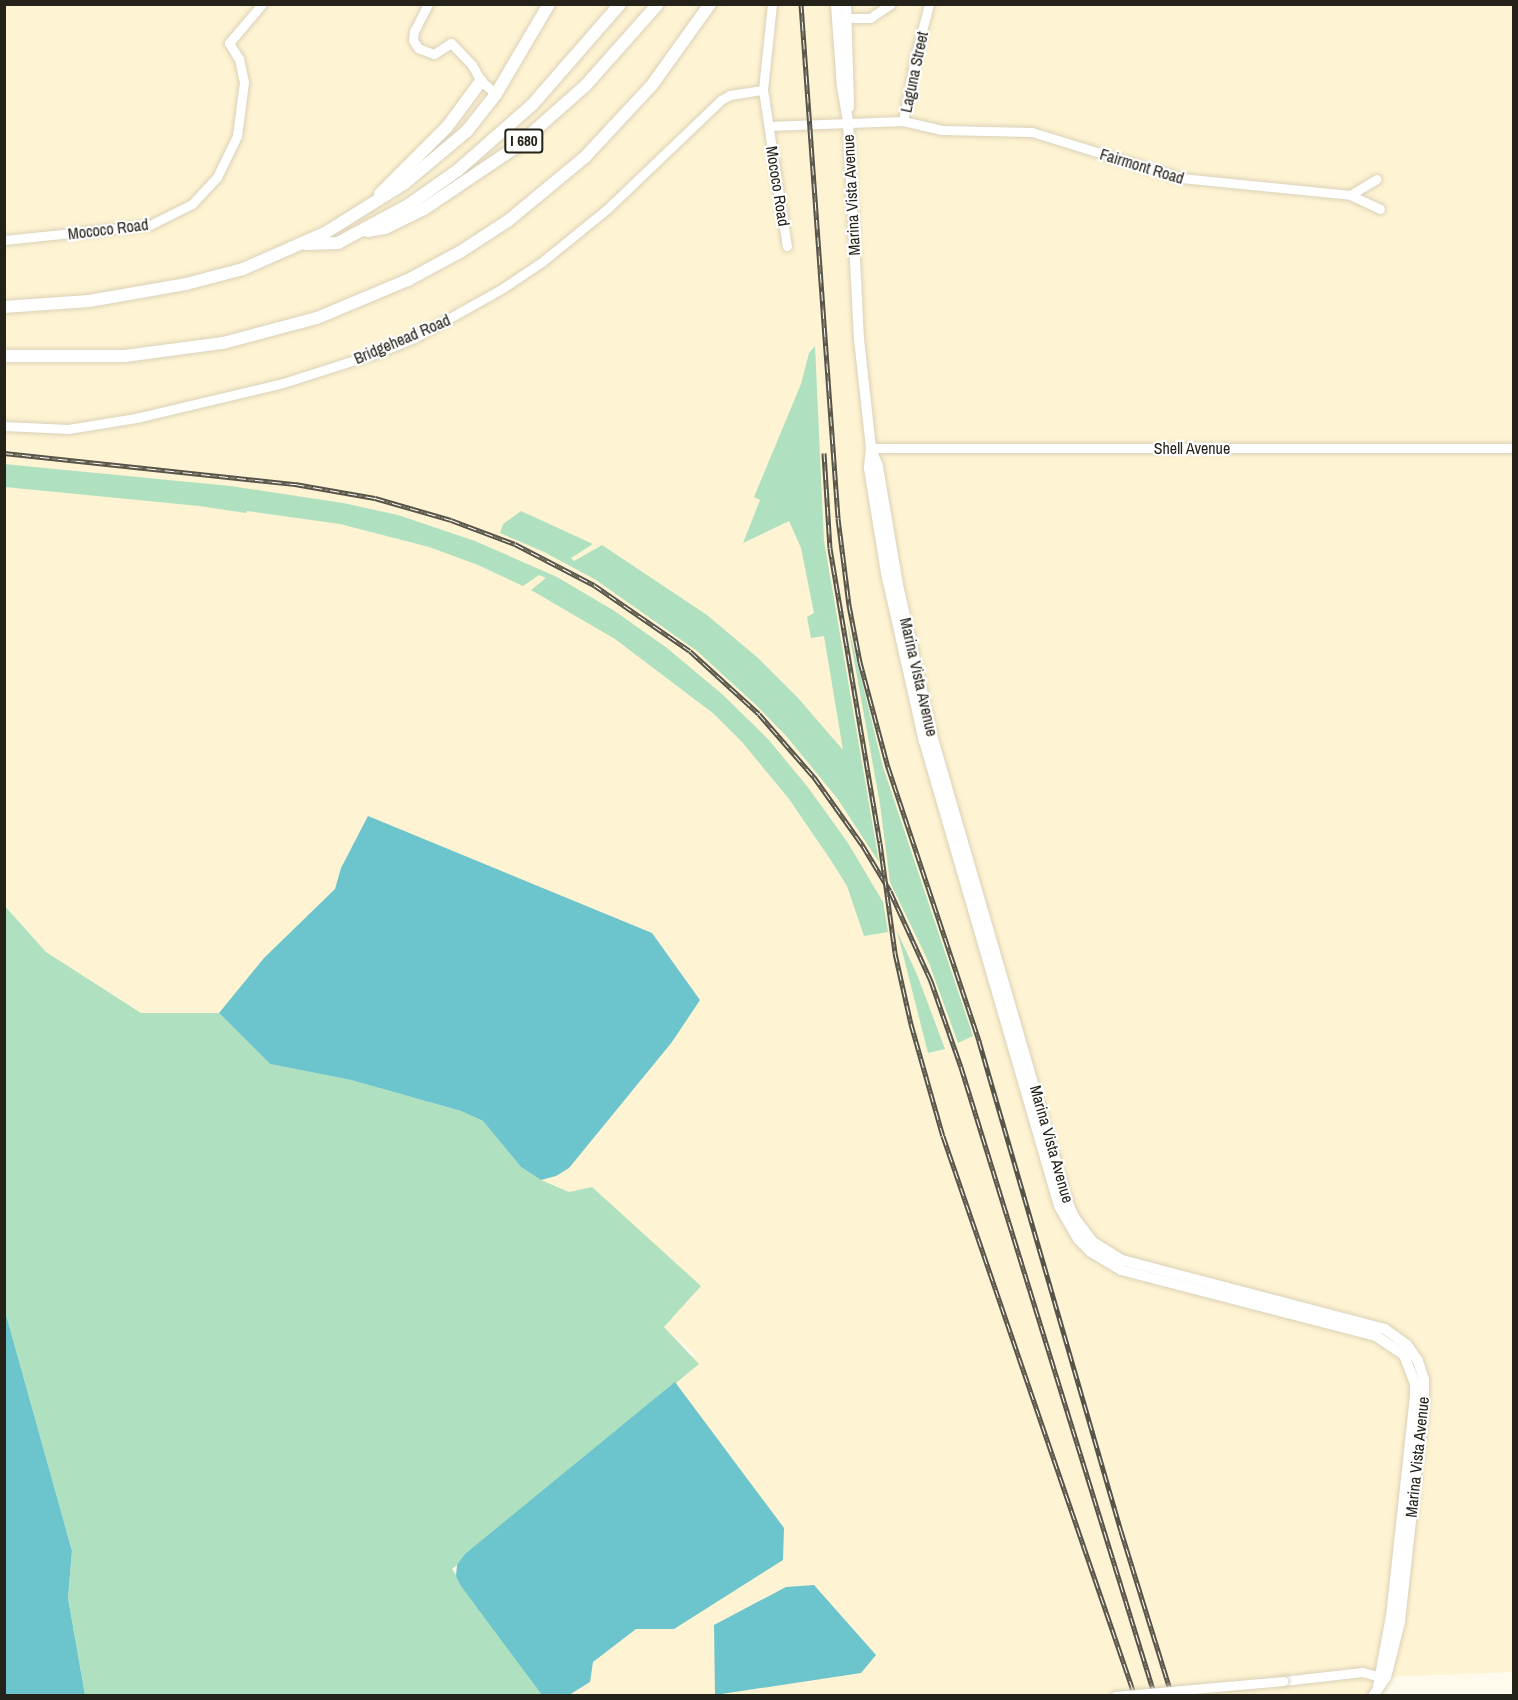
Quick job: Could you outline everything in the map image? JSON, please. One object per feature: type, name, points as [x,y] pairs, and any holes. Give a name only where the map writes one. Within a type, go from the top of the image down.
[{"type":"highway","name":"I 680","points":[[4,307],[89,301],[167,289],[243,269],[302,244],[370,205],[445,151],[473,123],[496,94],[549,4]]},
{"type":"highway","name":"I 680","points":[[302,244],[338,243],[426,193],[489,145],[546,90],[620,4]]},
{"type":"highway","name":"I 680","points":[[358,232],[385,228],[400,222],[449,194],[505,156],[577,93],[658,4]]},
{"type":"highway","points":[[4,356],[125,356],[223,343],[317,318],[408,280],[501,225],[577,164],[652,85],[710,4]]},
{"type":"highway","points":[[370,205],[447,127],[481,81]]},
{"type":"main road","name":"Marina Vista Avenue","points":[[836,4],[842,87],[848,122]]},
{"type":"main road","name":"Marina Vista Avenue","points":[[846,4],[850,90],[848,122],[859,339],[871,448],[869,468],[886,573],[919,721],[1059,1206],[1067,1222],[1091,1252],[1121,1269],[1376,1336],[1397,1348],[1410,1367],[1415,1383],[1415,1396],[1391,1616],[1376,1686]]},
{"type":"street","name":"Mococo Road","points":[[4,240],[150,225],[192,204],[217,177],[237,136],[244,82],[239,59],[229,43],[262,4]]},
{"type":"street","points":[[428,4],[414,30],[415,44],[425,53],[434,54],[451,44],[472,65],[481,81],[496,94]]},
{"type":"street","name":"Mococo Road","points":[[772,4],[763,90],[787,246]]},
{"type":"street","points":[[847,18],[870,18],[891,4]]},
{"type":"street","name":"Laguna Street","points":[[848,122],[903,122],[915,58],[929,4]]},
{"type":"street","name":"Bridgehead Road","points":[[4,426],[68,429],[146,416],[283,383],[377,353],[414,338],[503,288],[551,255],[607,209],[721,100],[730,94],[763,90]]},
{"type":"street","name":"Mococo Road","points":[[769,126],[848,122]]},
{"type":"street","name":"Fairmont Road","points":[[903,122],[942,130],[1032,132],[1203,183],[1350,195],[1380,209]]},
{"type":"street","points":[[1350,195],[1377,179]]},
{"type":"street","name":"Shell Avenue","points":[[871,448],[1514,448]]},
{"type":"street","points":[[1115,1695],[1362,1672],[1376,1686]]},
{"type":"shaded area","points":[[4,5],[1513,5],[1513,1672],[1386,1677],[1422,1372],[1392,1333],[1107,1252],[1074,1217],[1018,1030],[874,503],[1059,1206],[1091,1252],[1387,1341],[1412,1375],[1391,1616],[1373,1696],[542,1695],[457,1565],[681,1372],[695,1355],[664,1327],[569,1192],[541,1180],[521,1167],[506,1145],[461,1111],[351,1080],[270,1064],[219,1013],[141,1013],[46,952],[5,905]]},
{"type":"green space","points":[[815,346],[824,541],[879,862],[837,798],[787,737],[697,651],[596,580],[544,552],[500,533],[503,524],[521,511],[593,544],[571,558],[574,561],[602,545],[707,615],[758,658],[798,698],[843,750],[824,636],[811,638],[807,617],[814,613],[801,548],[789,521],[743,543],[760,500],[754,497],[801,384],[809,353]]},
{"type":"green space","points":[[4,464],[230,486],[343,503],[398,515],[475,541],[557,577],[613,610],[667,648],[722,694],[768,739],[807,786],[848,843],[883,902],[888,932],[864,936],[847,886],[789,799],[742,742],[714,714],[615,639],[531,590],[546,578],[539,575],[523,586],[478,565],[429,547],[340,524],[247,511],[246,513],[199,506],[5,487]]},
{"type":"green space","points":[[847,621],[883,767],[973,1036],[958,1043],[929,963],[890,882],[880,804]]},
{"type":"green space","points":[[4,905],[46,952],[141,1013],[219,1013],[270,1064],[351,1080],[461,1111],[483,1121],[521,1167],[541,1180],[569,1192],[592,1187],[701,1286],[664,1327],[699,1364],[452,1569],[542,1695],[85,1695],[68,1598],[72,1551],[5,1311]]},
{"type":"green space","points":[[897,931],[918,977],[945,1049],[928,1053]]},
{"type":"water","points":[[368,816],[652,933],[700,1000],[672,1042],[569,1168],[556,1176],[541,1180],[521,1167],[483,1121],[461,1111],[351,1080],[270,1064],[219,1013],[264,958],[335,889],[341,868]]},
{"type":"water","points":[[5,1311],[72,1551],[68,1598],[85,1695],[5,1695]]},
{"type":"water","points":[[675,1382],[784,1528],[783,1560],[674,1629],[636,1629],[593,1662],[590,1682],[569,1695],[542,1695],[461,1586],[456,1576],[457,1565],[465,1554]]},
{"type":"water","points":[[814,1585],[876,1655],[861,1673],[715,1695],[714,1625],[786,1587]]},
{"type":"railway","points":[[801,4],[838,518],[849,605],[860,662],[888,767],[979,1041],[1121,1531],[1172,1696]]},
{"type":"railway","points":[[4,453],[295,484],[375,498],[451,520],[515,544],[594,585],[690,651],[759,714],[814,777],[863,846],[890,891],[931,981],[961,1067],[1155,1696]]},
{"type":"railway","points":[[824,453],[830,548],[880,843],[895,953],[911,1024],[943,1136],[1135,1696]]}]
